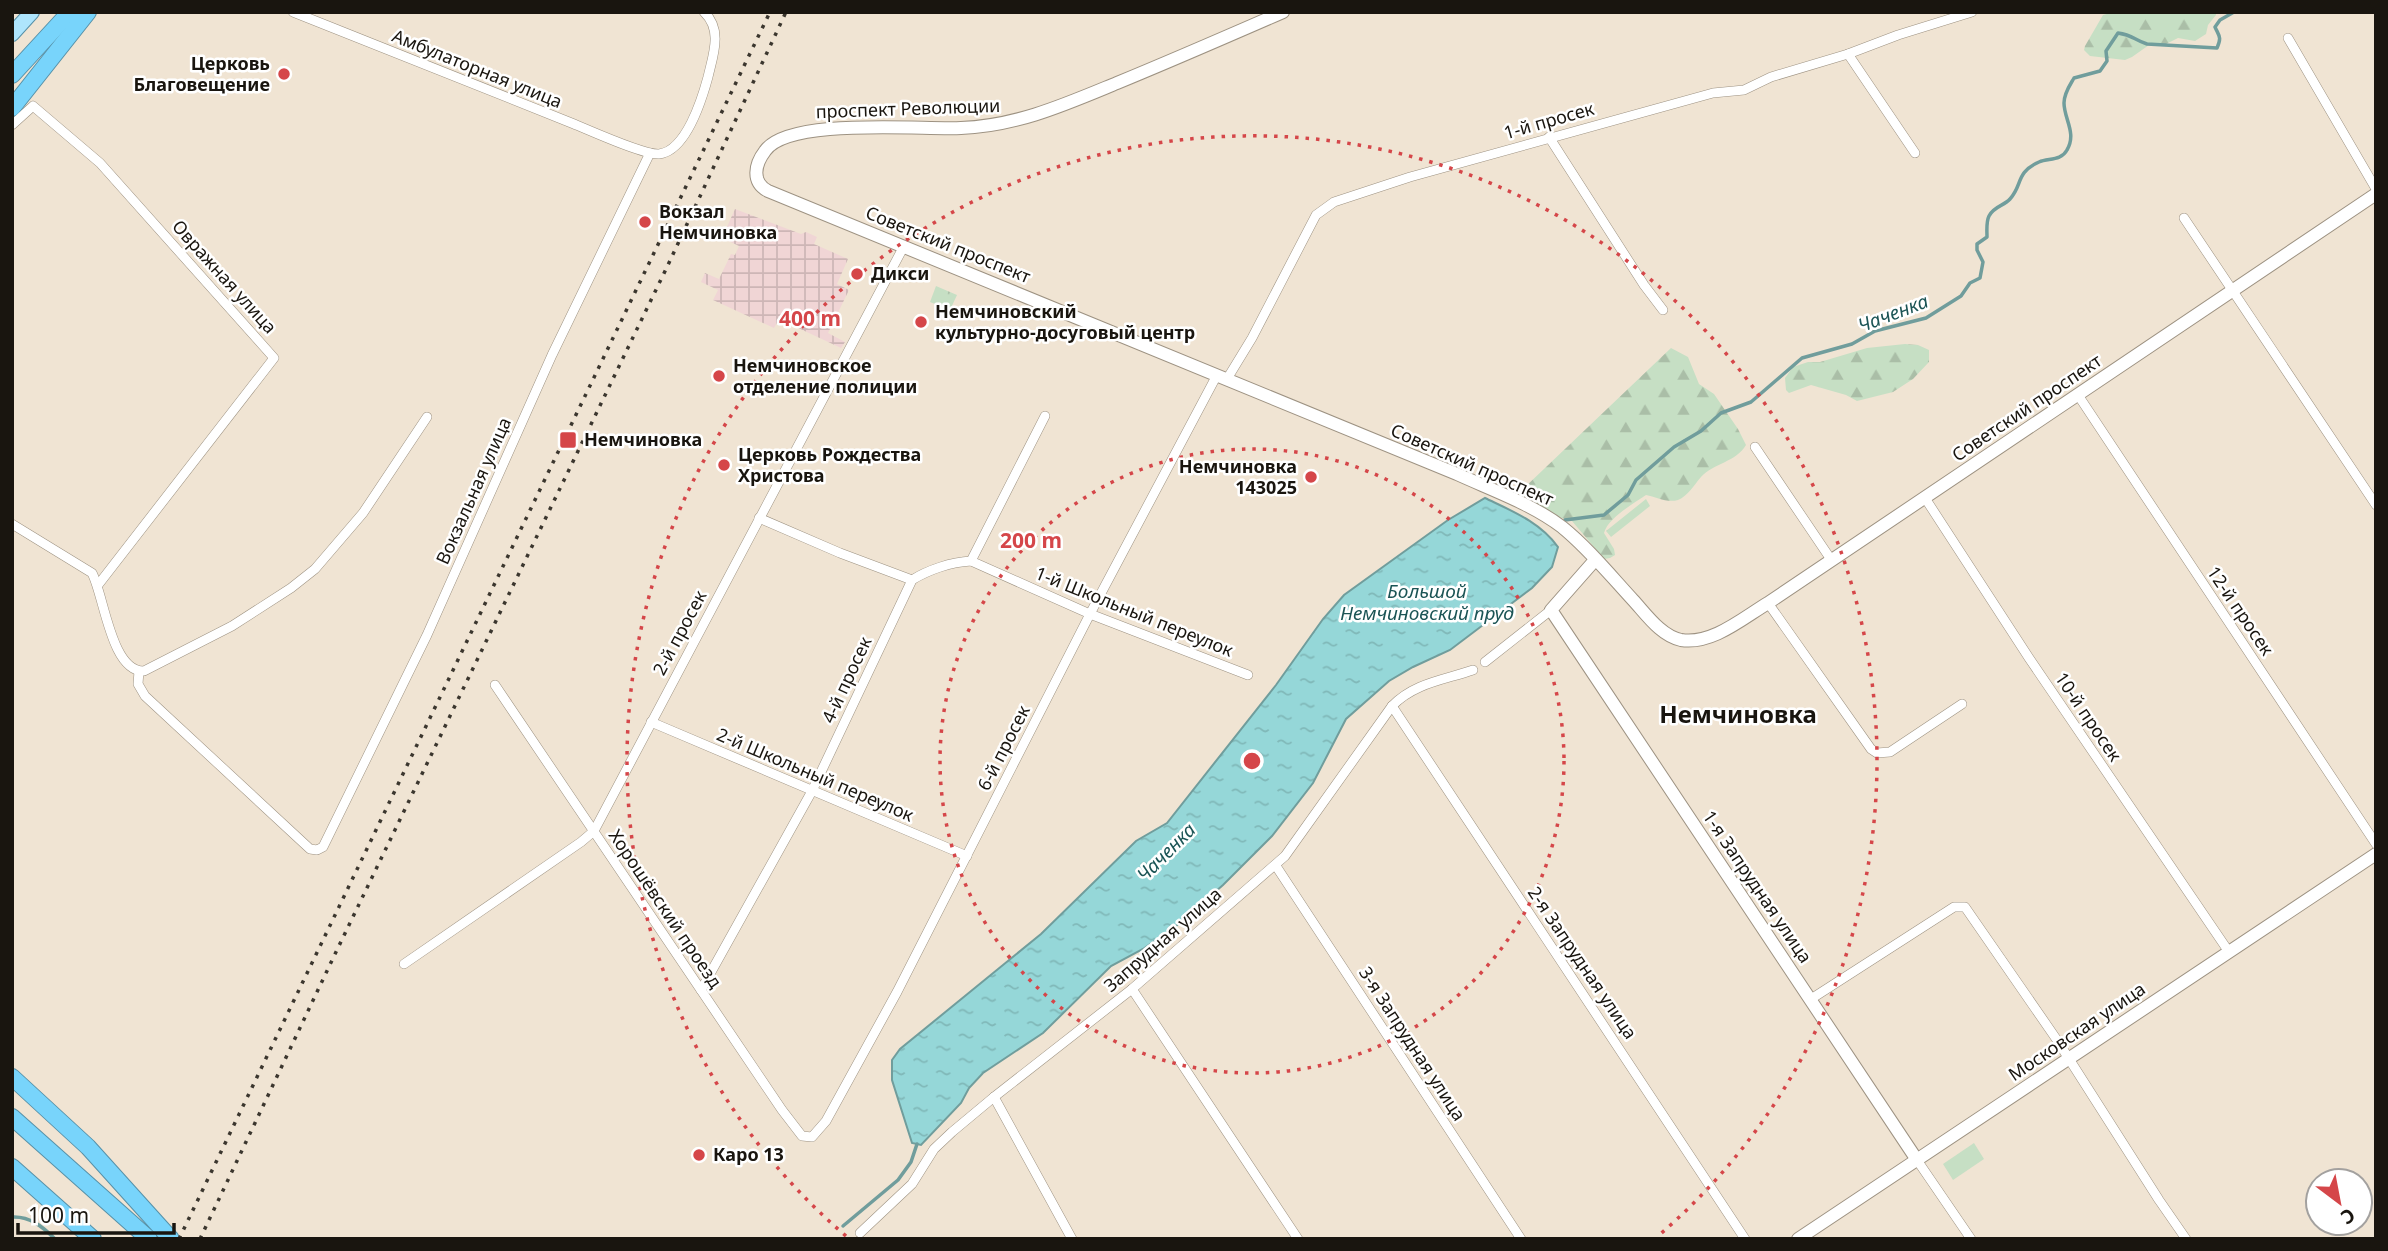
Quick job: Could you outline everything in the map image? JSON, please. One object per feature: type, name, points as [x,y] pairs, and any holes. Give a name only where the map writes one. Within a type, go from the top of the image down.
[{"type":"highway","points":[[12,75],[70,12]]},
{"type":"highway","points":[[12,108],[88,12]]},
{"type":"highway","points":[[12,1077],[88,1147],[171,1239]]},
{"type":"highway","points":[[12,1117],[149,1239]]},
{"type":"highway","points":[[12,1167],[93,1239]]},
{"type":"highway","points":[[12,1178],[58,1207]]},
{"type":"main road","points":[[12,34],[32,12]]},
{"type":"main road","points":[[12,1066],[40,1102]]},
{"type":"street","name":"Амбулаторная улица","points":[[293,12],[650,153]]},
{"type":"street","points":[[650,153],[671,149],[687,131],[703,97],[716,41],[712,22],[704,12]]},
{"type":"street","name":"проспект Революции","points":[[758,185],[756,172],[765,149],[781,138],[806,131],[848,128],[960,128],[1007,123],[1059,107],[1283,12]]},
{"type":"street","name":"1-й просек","points":[[1222,377],[1252,338],[1316,215],[1334,202],[1549,137],[1713,93],[1744,90],[1771,77],[1972,12]]},
{"type":"street","points":[[2288,38],[2376,189]]},
{"type":"street","points":[[1848,54],[1915,153]]},
{"type":"street","name":"Овражная улица","points":[[12,125],[33,106],[100,163],[274,358],[98,584]]},
{"type":"street","points":[[1549,137],[1644,285],[1663,310]]},
{"type":"street","name":"Вокзальная улица","points":[[139,671],[138,684],[145,696],[310,849],[317,850],[327,842],[427,635],[552,355],[650,153]]},
{"type":"street","name":"Советский проспект","points":[[758,185],[1457,474],[1538,511],[1562,528],[1595,559],[1656,625],[1678,639],[1690,640],[1705,638],[1721,631],[1768,603],[2376,194]]},
{"type":"street","points":[[2184,218],[2376,505]]},
{"type":"street","name":"2-й просек","points":[[404,964],[582,842],[594,831],[904,246]]},
{"type":"street","name":"6-й просек","points":[[817,1133],[897,992],[1090,614],[1222,377]]},
{"type":"street","name":"12-й просек","points":[[2078,395],[2376,844]]},
{"type":"street","points":[[759,519],[912,580],[922,574],[971,561],[1045,416]]},
{"type":"street","points":[[12,524],[92,573],[98,584],[112,638],[122,658],[139,671],[144,671],[232,626],[315,569],[363,513],[427,417]]},
{"type":"street","points":[[1755,447],[1832,561]]},
{"type":"street","name":"10-й просек","points":[[1925,498],[2029,658],[2229,953]]},
{"type":"street","points":[[1486,662],[1551,610],[1595,559]]},
{"type":"street","name":"1-й Школьный переулок","points":[[971,561],[1090,614],[1248,674]]},
{"type":"street","name":"4-й просек","points":[[701,990],[812,791],[912,580]]},
{"type":"street","points":[[1768,603],[1871,749],[1877,753],[1890,752],[1962,704]]},
{"type":"street","name":"1-я Запрудная улица","points":[[1551,610],[1971,1239]]},
{"type":"street","name":"Запрудная улица","points":[[860,1233],[912,1184],[933,1149],[994,1097],[1132,989],[1276,866],[1318,812],[1392,705],[1413,689],[1473,670]]},
{"type":"street","name":"Хорошёвский проезд","points":[[495,685],[782,1110],[799,1132],[807,1137],[817,1133]]},
{"type":"street","name":"2-я Запрудная улица","points":[[1392,705],[1745,1239]]},
{"type":"street","name":"2-й Школьный переулок","points":[[651,722],[967,856]]},
{"type":"street","name":"Московская улица","points":[[1798,1239],[2376,854]]},
{"type":"street","name":"3-я Запрудная улица","points":[[1276,866],[1521,1239]]},
{"type":"street","points":[[1811,999],[1954,907],[1965,907],[2186,1239]]},
{"type":"street","points":[[1132,989],[1298,1239]]},
{"type":"street","points":[[994,1097],[1072,1239]]},
{"type":"shaded area","points":[[735,209],[801,234],[806,232],[817,237],[814,244],[848,259],[837,284],[849,290],[828,333],[845,342],[841,348],[779,319],[774,328],[713,300],[718,290],[701,282],[705,273],[719,279],[731,254],[735,255],[739,246],[722,238]]},
{"type":"green space","points":[[2114,12],[2216,12],[2216,15],[2208,25],[2206,34],[2195,41],[2178,38],[2166,44],[2149,45],[2125,60],[2090,56],[2084,50],[2085,46],[2103,15]]},
{"type":"green space","points":[[936,286],[957,295],[950,310],[930,302]]},
{"type":"green space","points":[[1918,345],[1929,350],[1929,362],[1913,379],[1893,392],[1857,401],[1811,385],[1789,393],[1786,390],[1785,378],[1793,367],[1867,348]]},
{"type":"green space","points":[[1671,348],[1688,357],[1699,384],[1714,394],[1746,445],[1737,455],[1706,472],[1682,498],[1670,501],[1646,495],[1622,512],[1606,527],[1604,533],[1615,555],[1604,559],[1572,521],[1552,515],[1520,495],[1522,490]]},
{"type":"green space","points":[[1646,499],[1650,506],[1611,537],[1606,531]]},
{"type":"green space","points":[[1974,1143],[1984,1159],[1953,1180],[1943,1164]]},
{"type":"water","name":"Большой Немчиновский пруд","points":[[1485,498],[1525,518],[1551,538],[1558,547],[1552,567],[1532,588],[1450,650],[1389,681],[1346,719],[1313,783],[1272,836],[1223,885],[1176,926],[1143,949],[1111,966],[1043,1033],[983,1073],[969,1088],[961,1103],[921,1145],[912,1143],[892,1080],[892,1060],[900,1049],[1041,934],[1136,841],[1167,823],[1344,595],[1448,520]]},
{"type":"waterway","name":"Чаченка","points":[[1565,520],[1604,515],[1628,495],[1636,480],[1674,447],[1701,431],[1721,413],[1751,402],[1802,358],[1852,344],[1875,331],[1926,318],[1961,296],[1970,283],[1980,278],[1983,262],[1977,244],[1987,237],[1987,221],[1991,213],[2010,199],[2026,170],[2039,162],[2062,156],[2067,150],[2071,138],[2064,99],[2074,78],[2100,71],[2107,61],[2106,51],[2118,33],[2147,44],[2217,48],[2220,39],[2215,27],[2220,20],[2234,12]]},
{"type":"waterway","name":"Чаченка","points":[[843,1226],[898,1180],[911,1162],[917,1144]]},
{"type":"waterway","points":[[12,1217],[30,1220],[55,1239]]},
{"type":"railway","points":[[179,1239],[770,12]]},
{"type":"railway","points":[[200,1239],[667,267],[786,12]]},
{"type":"place","name":"Церковь Благовещение","points":[[284,74]]},
{"type":"place","name":"Вокзал Немчиновка","points":[[645,222]]},
{"type":"place","name":"Дикси","points":[[857,274]]},
{"type":"place","name":"Немчиновский культурно-досуговый центр","points":[[921,322]]},
{"type":"place","name":"Немчиновское отделение полиции","points":[[719,376]]},
{"type":"place","name":"Немчиновка","points":[[568,440]]},
{"type":"place","name":"Церковь Рождества Христова","points":[[724,465]]},
{"type":"place","name":"Немчиновка 143025","points":[[1311,477]]},
{"type":"place","name":"Каро 13","points":[[699,1155]]},
{"type":"district","name":"Немчиновка","points":[[1738,715]]}]
